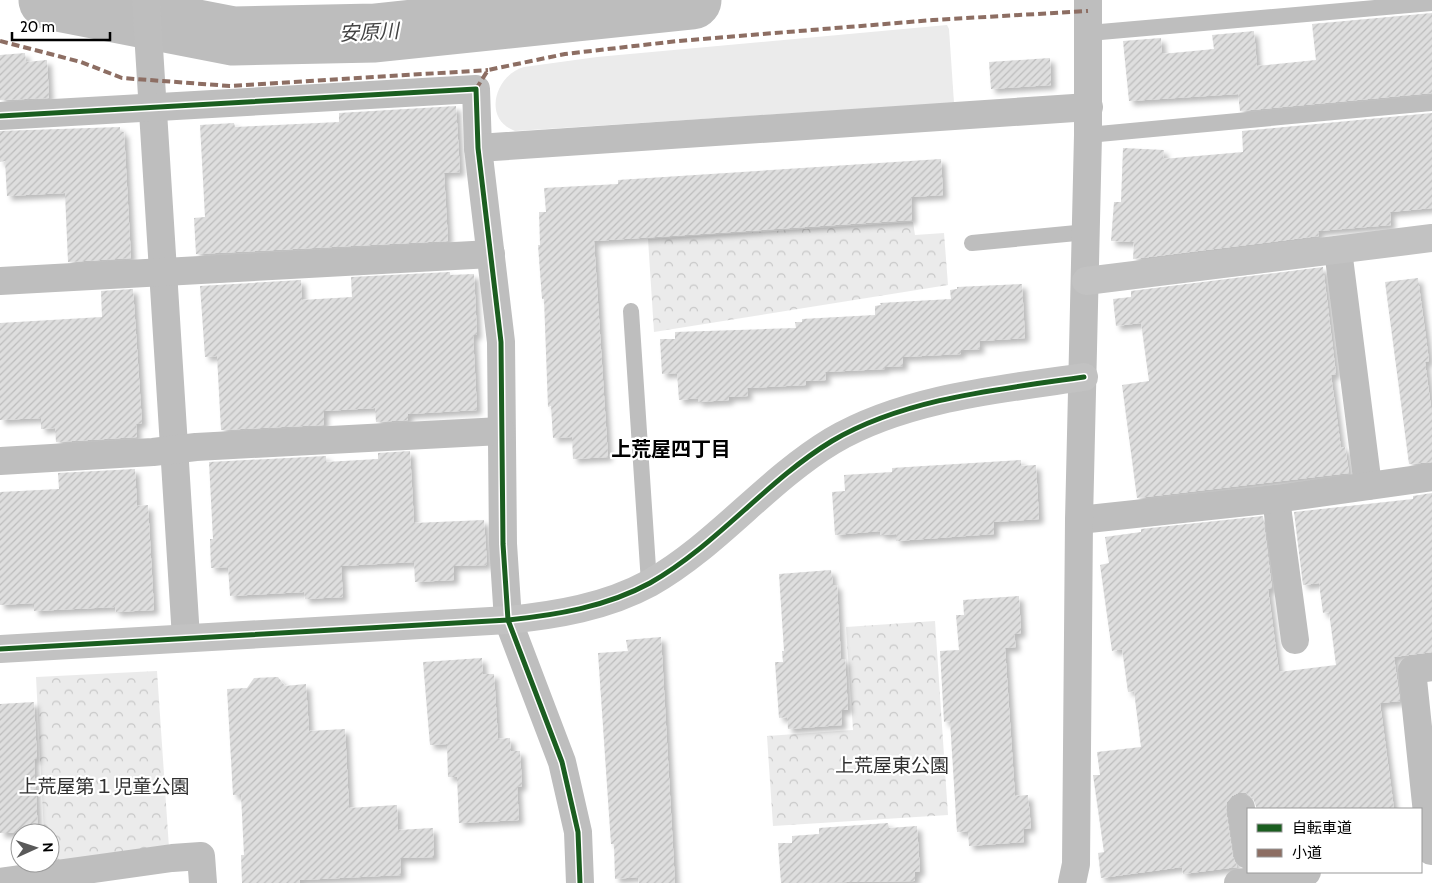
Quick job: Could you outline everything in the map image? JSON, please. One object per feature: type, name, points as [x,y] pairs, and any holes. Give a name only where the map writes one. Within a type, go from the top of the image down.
[{"type":"street","points":[[146,0],[186,638]]},
{"type":"street","points":[[1072,883],[1076,864],[1079,520],[1084,376],[1089,107],[1088,0]]},
{"type":"street","points":[[0,116],[476,89],[478,148],[501,342],[500,431],[503,544],[508,620],[562,762],[578,832],[580,883]]},
{"type":"street","points":[[478,148],[1089,107]]},
{"type":"street","points":[[1086,282],[1432,238]]},
{"type":"street","points":[[1338,250],[1368,486]]},
{"type":"street","points":[[0,281],[491,254]]},
{"type":"street","points":[[0,650],[508,620],[574,612],[649,583],[689,557],[790,469],[833,441],[873,422],[923,405],[980,392],[1084,376]]},
{"type":"street","points":[[0,461],[500,431]]},
{"type":"street","points":[[1079,520],[1276,499],[1432,477]]},
{"type":"street","points":[[1276,499],[1295,640]]},
{"type":"street","points":[[1428,852],[1412,670],[1432,667]]},
{"type":"street","points":[[1241,808],[1247,865]]},
{"type":"street","points":[[0,882],[172,858],[202,856],[203,883]]},
{"type":"street","points":[[1248,875],[1288,873]]},
{"type":"lane","points":[[1089,33],[1432,3]]},
{"type":"lane","points":[[1088,136],[1432,103]]},
{"type":"lane","points":[[972,243],[1087,232]]},
{"type":"lane","points":[[632,311],[649,583]]},
{"type":"green space","points":[[947,25],[949,29],[954,103],[515,131],[505,125],[498,117],[496,108],[496,98],[506,79],[524,67],[597,57]]},
{"type":"green space","points":[[913,222],[915,235],[944,233],[948,285],[654,332],[648,239]]},
{"type":"green space","name":"上荒屋東公園","points":[[935,621],[948,815],[773,826],[767,736],[853,730],[846,627]]},
{"type":"green space","name":"上荒屋第１児童公園","points":[[157,671],[169,848],[60,862],[60,823],[43,823],[36,677]]},
{"type":"building","points":[[1432,13],[1432,93],[1240,111],[1238,94],[1129,101],[1123,41],[1161,38],[1162,54],[1214,49],[1212,35],[1254,31],[1257,66],[1316,60],[1312,24]]},
{"type":"building","points":[[25,53],[26,62],[47,60],[49,98],[0,100],[0,55]]},
{"type":"building","points":[[1050,58],[1051,85],[991,89],[989,62]]},
{"type":"building","points":[[456,106],[460,172],[444,173],[448,241],[196,254],[194,218],[205,217],[200,125],[234,123],[235,127],[339,122],[339,113]]},
{"type":"building","points":[[1432,113],[1432,208],[1390,212],[1391,225],[1318,231],[1319,236],[1133,259],[1134,242],[1111,241],[1114,202],[1121,202],[1123,148],[1164,150],[1163,159],[1243,152],[1242,131]]},
{"type":"building","points":[[120,127],[120,132],[124,132],[131,258],[68,262],[65,193],[7,196],[5,161],[0,162],[0,131]]},
{"type":"building","points":[[941,159],[943,195],[911,197],[912,220],[594,241],[608,457],[573,459],[572,437],[553,438],[551,406],[548,407],[544,299],[542,299],[538,245],[540,245],[539,212],[546,212],[544,188],[618,184],[618,180]]},
{"type":"building","points":[[1323,267],[1336,374],[1331,375],[1341,448],[1345,447],[1349,473],[1137,498],[1122,385],[1149,381],[1141,323],[1116,326],[1113,299],[1131,297],[1131,291]]},
{"type":"building","points":[[450,272],[450,275],[474,274],[477,335],[473,335],[477,410],[408,414],[408,420],[376,422],[375,408],[324,411],[324,425],[221,430],[217,356],[205,357],[200,286],[301,280],[302,300],[352,297],[351,277]]},
{"type":"building","points":[[1418,278],[1429,361],[1425,362],[1432,415],[1432,462],[1409,464],[1385,282]]},
{"type":"building","points":[[1022,284],[1025,338],[979,341],[980,349],[961,350],[961,354],[903,357],[903,366],[885,367],[885,369],[825,372],[826,380],[806,381],[806,385],[747,388],[748,396],[729,397],[729,400],[698,402],[698,398],[679,400],[677,373],[662,374],[660,339],[675,339],[675,332],[796,328],[795,322],[802,322],[802,319],[875,315],[875,306],[881,305],[880,303],[951,299],[950,290],[957,289],[957,287]]},
{"type":"building","points":[[133,289],[142,423],[136,424],[137,437],[56,442],[55,428],[41,429],[41,418],[0,420],[0,323],[102,317],[101,291]]},
{"type":"building","points":[[410,451],[414,523],[484,520],[487,565],[454,566],[454,580],[415,582],[414,562],[341,566],[343,597],[305,599],[304,592],[230,596],[228,567],[211,568],[210,539],[213,539],[209,462],[326,456],[326,462],[378,459],[378,453]]},
{"type":"building","points":[[1021,460],[1021,466],[1036,465],[1039,519],[994,522],[994,534],[896,541],[896,534],[881,535],[880,531],[835,535],[832,492],[845,491],[844,475],[892,472],[892,468]]},
{"type":"building","points":[[135,469],[137,506],[148,505],[154,610],[116,612],[115,607],[34,611],[34,603],[0,605],[0,492],[59,489],[58,473]]},
{"type":"building","points":[[1432,493],[1432,652],[1394,657],[1400,701],[1380,703],[1394,808],[1257,808],[1253,798],[1246,793],[1238,793],[1227,802],[1226,810],[1233,857],[1237,867],[1183,874],[1182,867],[1101,878],[1098,853],[1104,852],[1093,775],[1100,775],[1097,752],[1141,747],[1134,691],[1128,692],[1122,649],[1112,651],[1100,565],[1109,563],[1105,537],[1141,532],[1141,529],[1263,516],[1272,589],[1268,589],[1279,672],[1336,665],[1329,612],[1323,613],[1319,583],[1303,585],[1294,512],[1413,499],[1413,496]]},
{"type":"building","points":[[831,570],[833,585],[837,585],[841,659],[845,659],[848,710],[841,710],[842,725],[788,729],[787,717],[779,718],[775,662],[783,662],[782,651],[784,651],[779,574]]},
{"type":"building","points":[[1019,596],[1021,633],[1014,634],[1016,647],[1005,648],[1015,796],[1028,795],[1031,828],[1023,829],[1024,842],[969,846],[968,831],[957,832],[950,721],[944,722],[940,651],[959,650],[956,615],[964,615],[963,600]]},
{"type":"building","points":[[661,637],[675,883],[639,883],[638,877],[615,879],[614,844],[611,844],[598,653],[628,651],[626,640]]},
{"type":"building","points":[[482,658],[483,674],[494,674],[498,739],[510,738],[511,751],[520,751],[522,786],[517,787],[519,820],[459,823],[457,777],[448,777],[447,744],[430,745],[423,662]]},
{"type":"building","points":[[278,677],[285,686],[306,684],[309,731],[345,729],[349,808],[397,805],[398,830],[433,828],[434,857],[400,858],[401,875],[300,880],[300,883],[242,883],[241,855],[244,855],[241,795],[233,795],[227,689],[247,688],[254,678]]},
{"type":"building","points":[[34,702],[37,759],[34,759],[37,823],[10,823],[10,833],[0,833],[0,704]]},
{"type":"building","points":[[888,823],[889,828],[917,826],[920,872],[915,872],[915,881],[781,883],[778,843],[792,843],[792,836],[819,834],[819,828]]},
{"type":"waterway","name":"安原川","points":[[48,0],[233,36],[375,33],[692,0]]},
{"type":"marked path","points":[[476,89],[488,70],[565,54],[678,41],[933,20],[1088,11]]},
{"type":"marked path","points":[[0,41],[81,62],[122,78],[230,86],[488,70]]},
{"type":"cycle path","points":[[0,116],[476,89],[478,148],[501,342],[503,544],[508,620],[562,762],[578,832],[580,883]]},
{"type":"cycle path","points":[[0,649],[508,620],[580,609],[633,591],[674,568],[720,532],[808,457],[860,426],[922,405],[954,397],[1084,377]]},
{"type":"district","name":"上荒屋四丁目","points":[[671,449]]}]
